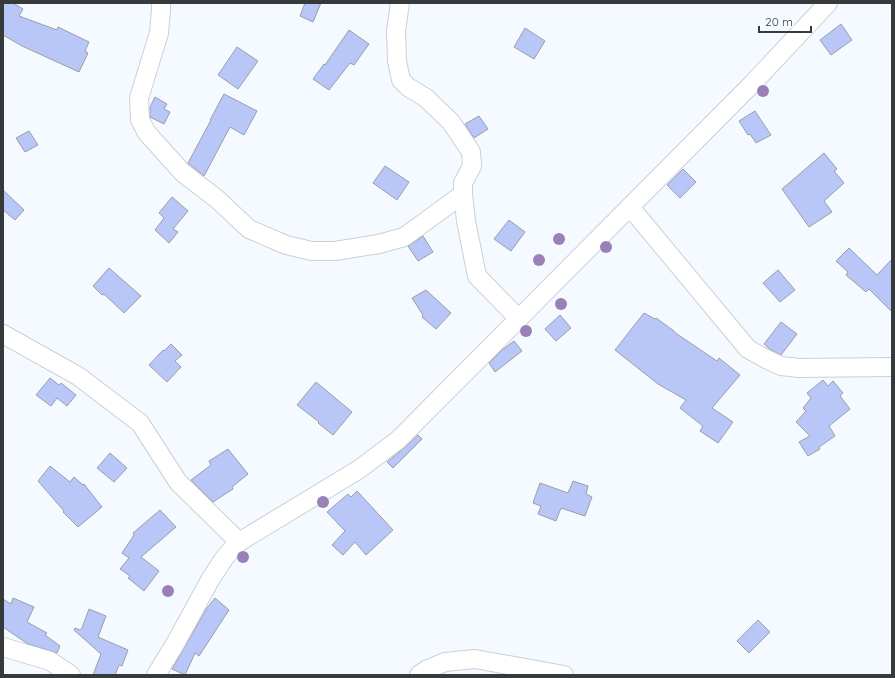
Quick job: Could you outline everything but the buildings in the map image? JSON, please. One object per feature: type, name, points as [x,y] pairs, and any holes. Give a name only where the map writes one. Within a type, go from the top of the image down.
[{"type":"street","points":[[161,3],[159,33],[139,98],[140,120],[147,133],[183,173],[217,199],[249,229],[286,245],[312,251],[335,251],[379,244],[404,237],[463,194]]},
{"type":"street","points":[[400,3],[396,32],[397,61],[401,80],[408,87],[426,98],[451,122],[471,152],[472,166],[463,183],[463,194],[466,221],[477,276],[518,318]]},
{"type":"street","points":[[156,675],[210,580],[239,542],[358,470],[398,440],[753,83],[828,3]]},
{"type":"street","points":[[630,207],[748,349],[781,366],[799,368],[892,367]]},
{"type":"street","points":[[3,334],[78,376],[140,423],[178,482],[239,542]]},
{"type":"street","points":[[3,647],[50,661],[71,675]]},
{"type":"street","points":[[419,675],[426,670],[445,662],[475,659],[564,675]]}]
